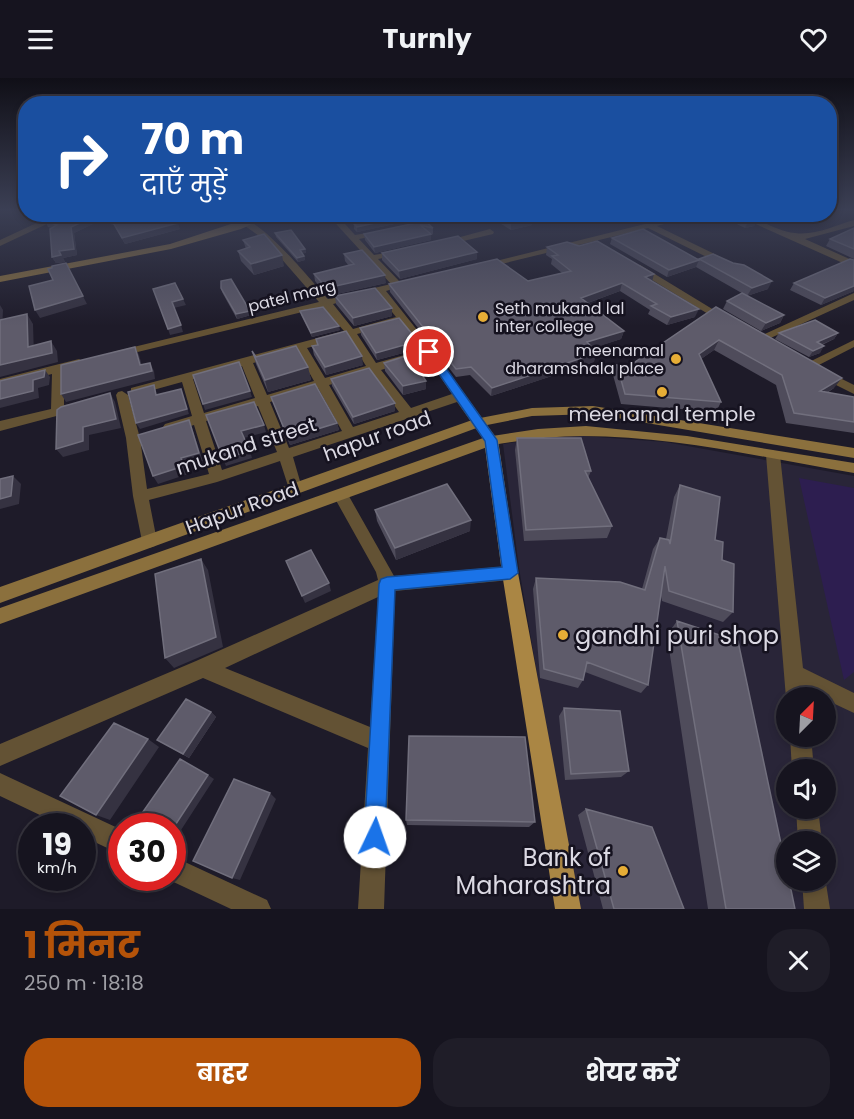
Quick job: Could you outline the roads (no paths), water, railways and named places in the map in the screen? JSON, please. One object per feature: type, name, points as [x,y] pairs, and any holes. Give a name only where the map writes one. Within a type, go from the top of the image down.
[{"type":"main road","points":[[0,274],[130,249]]},
{"type":"main road","points":[[0,279],[149,249]]},
{"type":"main road","name":"hapur road","points":[[0,594],[480,422],[532,412],[593,410],[854,453]]},
{"type":"main road","name":"Hapur Road","points":[[0,616],[491,440],[533,434],[586,431],[664,438],[854,468]]},
{"type":"main road","points":[[491,440],[510,573],[568,909]]},
{"type":"street","points":[[278,249],[351,333],[374,369],[408,414]]},
{"type":"street","points":[[363,249],[397,285]]},
{"type":"street","points":[[371,258],[414,249]]},
{"type":"street","points":[[466,269],[553,249]]},
{"type":"street","points":[[605,249],[609,251]]},
{"type":"street","points":[[696,249],[733,267]]},
{"type":"street","points":[[819,249],[854,265]]},
{"type":"street","points":[[628,262],[755,336],[854,296]]},
{"type":"street","name":"patel marg","points":[[0,383],[417,281]]},
{"type":"street","points":[[380,290],[429,352],[491,440]]},
{"type":"street","points":[[149,541],[141,496],[144,435],[116,396],[402,319]]},
{"type":"street","points":[[854,343],[804,363],[854,390]]},
{"type":"street","points":[[301,346],[320,384],[350,433]]},
{"type":"street","points":[[144,435],[429,352]]},
{"type":"street","points":[[246,360],[285,455],[295,488]]},
{"type":"street","points":[[57,411],[58,368]]},
{"type":"street","points":[[186,376],[217,477]]},
{"type":"street","name":"mukand street","points":[[141,496],[217,477],[461,396]]},
{"type":"street","points":[[0,426],[89,403]]},
{"type":"street","points":[[773,455],[795,687]]},
{"type":"street","points":[[341,495],[384,571],[387,584],[371,909]]},
{"type":"street","points":[[0,756],[203,668],[387,584],[510,573]]},
{"type":"street","points":[[203,668],[380,742]]},
{"type":"street","points":[[794,674],[854,703]]},
{"type":"street","points":[[0,784],[108,836]]},
{"type":"street","points":[[186,875],[258,909]]},
{"type":"street","points":[[815,891],[817,909]]},
{"type":"place","name":"Seth mukand lal inter college","points":[[483,317]]},
{"type":"place","name":"meenamal dharamshala place","points":[[676,359]]},
{"type":"place","name":"meenamal temple","points":[[662,392]]},
{"type":"place","name":"gandhi puri shop","points":[[563,635]]},
{"type":"place","name":"Bank of Maharashtra","points":[[623,871]]}]
